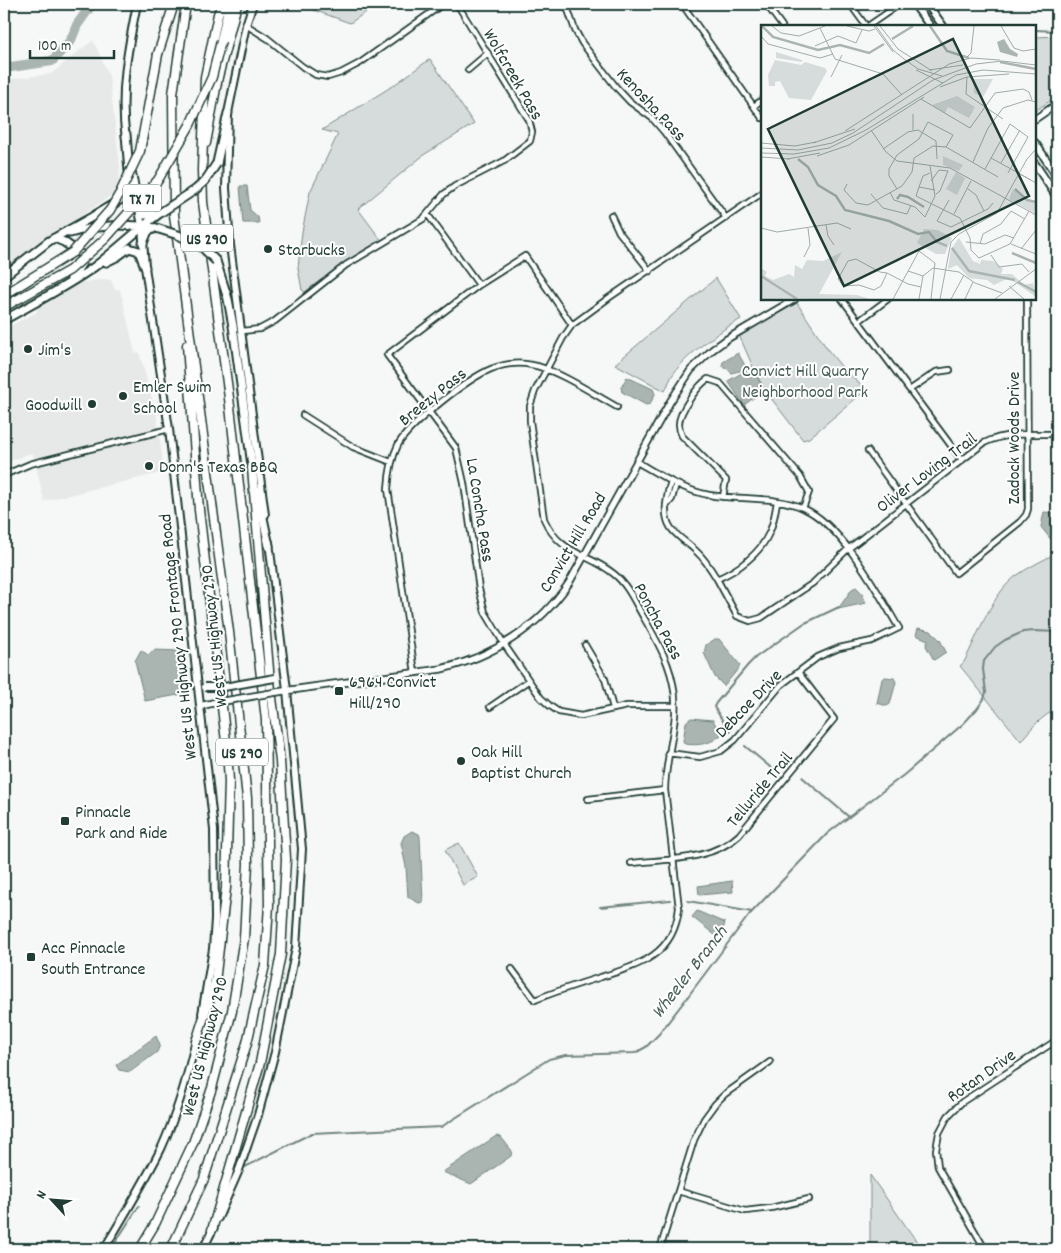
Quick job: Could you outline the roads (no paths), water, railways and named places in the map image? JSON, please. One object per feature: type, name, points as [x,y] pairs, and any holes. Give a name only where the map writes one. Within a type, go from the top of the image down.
[{"type":"highway","name":"TX 71","points":[[4,295],[73,252],[110,210],[120,193],[140,150],[158,54],[174,4]]},
{"type":"highway","name":"West US Highway 290","points":[[140,1249],[155,1224],[193,1143],[212,1088],[232,1011],[244,938],[248,864],[247,798],[229,632],[174,215],[173,94],[186,4]]},
{"type":"highway","name":"West US Highway 290","points":[[170,1249],[204,1179],[247,1043],[265,965],[269,905],[266,720],[229,398],[203,202],[202,170],[205,78],[218,14],[222,4]]},
{"type":"highway","name":"TX 71","points":[[4,307],[70,270],[105,239],[158,180],[190,124],[212,77],[229,4]]},
{"type":"highway","points":[[202,170],[218,77],[236,4]]},
{"type":"highway","name":"US 290","points":[[182,268],[199,510],[229,781],[226,888],[215,982],[196,1042]]},
{"type":"highway","points":[[212,1230],[236,1152],[260,1062],[281,954],[286,858],[280,761],[252,468]]},
{"type":"highway","points":[[252,604],[272,680]]},
{"type":"main road","points":[[92,268],[118,249],[142,226],[195,190],[205,181],[217,163],[246,25],[253,4]]},
{"type":"main road","points":[[914,4],[929,25]]},
{"type":"main road","points":[[927,4],[942,25]]},
{"type":"main road","name":"West US Highway 290 Frontage Road","points":[[104,1249],[137,1195],[161,1148],[172,1120],[196,1042],[208,985],[215,919],[214,830],[169,429],[145,267],[142,226],[126,134],[124,83],[136,5]]},
{"type":"main road","points":[[203,1249],[239,1170],[258,1115],[275,1052],[296,948],[302,849],[284,662],[230,245],[226,188],[228,113]]},
{"type":"main road","points":[[4,276],[20,262],[57,236],[92,218],[128,195],[130,184],[126,134]]},
{"type":"main road","points":[[1036,144],[1057,176]]},
{"type":"main road","points":[[1036,166],[1057,197]]},
{"type":"main road","points":[[138,210],[145,215],[160,213]]},
{"type":"main road","points":[[57,236],[98,226],[142,226],[156,228],[200,245],[216,261],[228,299],[252,468],[269,546]]},
{"type":"main road","points":[[143,243],[148,232],[156,228]]},
{"type":"main road","points":[[57,236],[81,254],[82,263],[68,282]]},
{"type":"main road","points":[[4,320],[130,248],[139,251],[145,267]]},
{"type":"main road","points":[[196,677],[205,687],[224,687],[272,680],[281,670],[284,662]]},
{"type":"street","points":[[246,25],[268,38],[303,67],[316,75],[328,77],[341,73],[360,63],[443,4]]},
{"type":"street","name":"Wolfcreek Pass","points":[[242,331],[254,331],[268,326],[351,262],[394,238],[428,215],[444,194],[455,186],[504,161],[530,142],[532,132],[529,120],[457,4]]},
{"type":"street","name":"Kenosha Pass","points":[[566,4],[575,30],[582,43],[616,87],[630,102],[652,118],[664,132],[726,218]]},
{"type":"street","points":[[682,4],[761,116]]},
{"type":"street","points":[[766,4],[781,25]]},
{"type":"street","points":[[850,4],[866,25]]},
{"type":"street","points":[[868,25],[900,4]]},
{"type":"street","points":[[468,70],[488,54]]},
{"type":"street","points":[[754,106],[761,101]]},
{"type":"street","points":[[1036,118],[1057,104]]},
{"type":"street","name":"Poncha Pass","points":[[512,969],[535,1000],[648,961],[661,949],[673,931],[678,914],[679,901],[665,790],[675,706],[667,661],[625,586],[614,574],[559,542],[550,531],[544,519],[530,421],[530,406],[546,368],[572,326],[761,194]]},
{"type":"street","points":[[611,214],[619,232],[650,271]]},
{"type":"street","points":[[428,215],[479,285]]},
{"type":"street","name":"La Concha Pass","points":[[572,326],[524,256],[479,285],[387,355],[456,448],[459,456],[479,589],[489,620],[528,681],[544,702],[564,714],[586,716],[613,708],[675,706]]},
{"type":"street","name":"Convict Hill Road","points":[[200,706],[287,690],[415,673],[462,664],[504,644],[520,634],[552,605],[569,583],[670,402],[691,370],[726,339],[793,300]]},
{"type":"street","points":[[843,300],[911,389],[961,459]]},
{"type":"street","points":[[859,320],[887,300]]},
{"type":"street","name":"Zadock Woods Drive","points":[[906,504],[956,573],[1018,524],[1026,515],[1028,500],[1027,300]]},
{"type":"street","name":"Breezy Pass","points":[[415,673],[388,489],[391,462],[398,446],[408,431],[430,411],[471,380],[490,369],[512,364],[546,368],[617,407]]},
{"type":"street","points":[[911,389],[936,372],[950,370]]},
{"type":"street","points":[[723,497],[726,480],[682,436],[679,427],[679,422],[689,400],[708,379],[720,383],[800,476],[809,492],[803,508]]},
{"type":"street","points":[[303,414],[353,447],[371,456],[391,462]]},
{"type":"street","points":[[4,475],[30,464],[169,429]]},
{"type":"street","name":"Oliver Loving Trail","points":[[674,483],[668,492],[666,506],[666,518],[669,526],[702,557],[717,579],[737,616],[742,619],[755,620],[761,618],[813,583],[848,549],[961,459],[984,443],[1010,435],[1057,434]]},
{"type":"street","points":[[868,451],[906,504]]},
{"type":"street","points":[[637,462],[674,483],[696,492],[723,497],[777,502],[803,508],[824,521],[848,549]]},
{"type":"street","points":[[717,579],[740,566],[763,544],[771,528],[777,502]]},
{"type":"street","name":"Debcoe Drive","points":[[668,753],[700,757],[716,754],[734,740],[775,691],[825,653],[872,641],[899,628],[876,588],[848,549]]},
{"type":"street","points":[[585,645],[604,678],[613,708]]},
{"type":"street","name":"Telluride Trail","points":[[631,863],[710,852],[723,848],[734,840],[834,719],[798,672]]},
{"type":"street","points":[[490,707],[528,681]]},
{"type":"street","points":[[588,799],[665,790]]},
{"type":"street","name":"Rotan Drive","points":[[985,1249],[938,1167],[936,1150],[939,1134],[948,1116],[962,1102],[1057,1040]]},
{"type":"street","points":[[660,1249],[697,1134],[710,1110],[725,1094],[770,1062]]},
{"type":"street","points":[[678,1191],[745,1211],[770,1208],[809,1199]]},
{"type":"waterway","points":[[4,68],[52,61],[71,40],[77,25],[92,4]]},
{"type":"waterway","points":[[1036,30],[1057,31]]},
{"type":"waterway","points":[[730,732],[714,707],[748,665],[756,657],[803,624],[839,607]]},
{"type":"waterway","name":"Wheeler Branch","points":[[241,1169],[312,1133],[441,1127],[549,1059],[566,1055],[635,1053],[646,1047],[659,1034],[749,915],[828,833],[905,774],[963,724],[977,709],[984,699],[986,692],[983,669],[984,661],[995,647],[1023,632],[1057,632]]},
{"type":"waterway","points":[[745,746],[776,772]]},
{"type":"waterway","points":[[802,777],[849,817]]},
{"type":"waterway","points":[[600,907],[670,900]]},
{"type":"waterway","points":[[688,901],[752,912]]},
{"type":"waterway","name":"Wheeler Branch","points":[[111,1249],[139,1206]]},
{"type":"place","name":"Starbucks","points":[[268,249]]},
{"type":"place","name":"Jim's","points":[[28,349]]},
{"type":"place","name":"Emler Swim School","points":[[123,396]]},
{"type":"place","name":"Goodwill","points":[[92,404]]},
{"type":"place","name":"Donn's Texas BBQ","points":[[149,466]]},
{"type":"place","name":"6964 Convict Hill/290","points":[[339,691]]},
{"type":"place","name":"Oak Hill Baptist Church","points":[[461,761]]},
{"type":"place","name":"Pinnacle Park and Ride","points":[[65,821]]},
{"type":"place","name":"Acc Pinnacle South Entrance","points":[[31,957]]},
{"type":"park label","name":"Convict Hill Quarry Neighborhood Park","points":[[805,380]]}]
